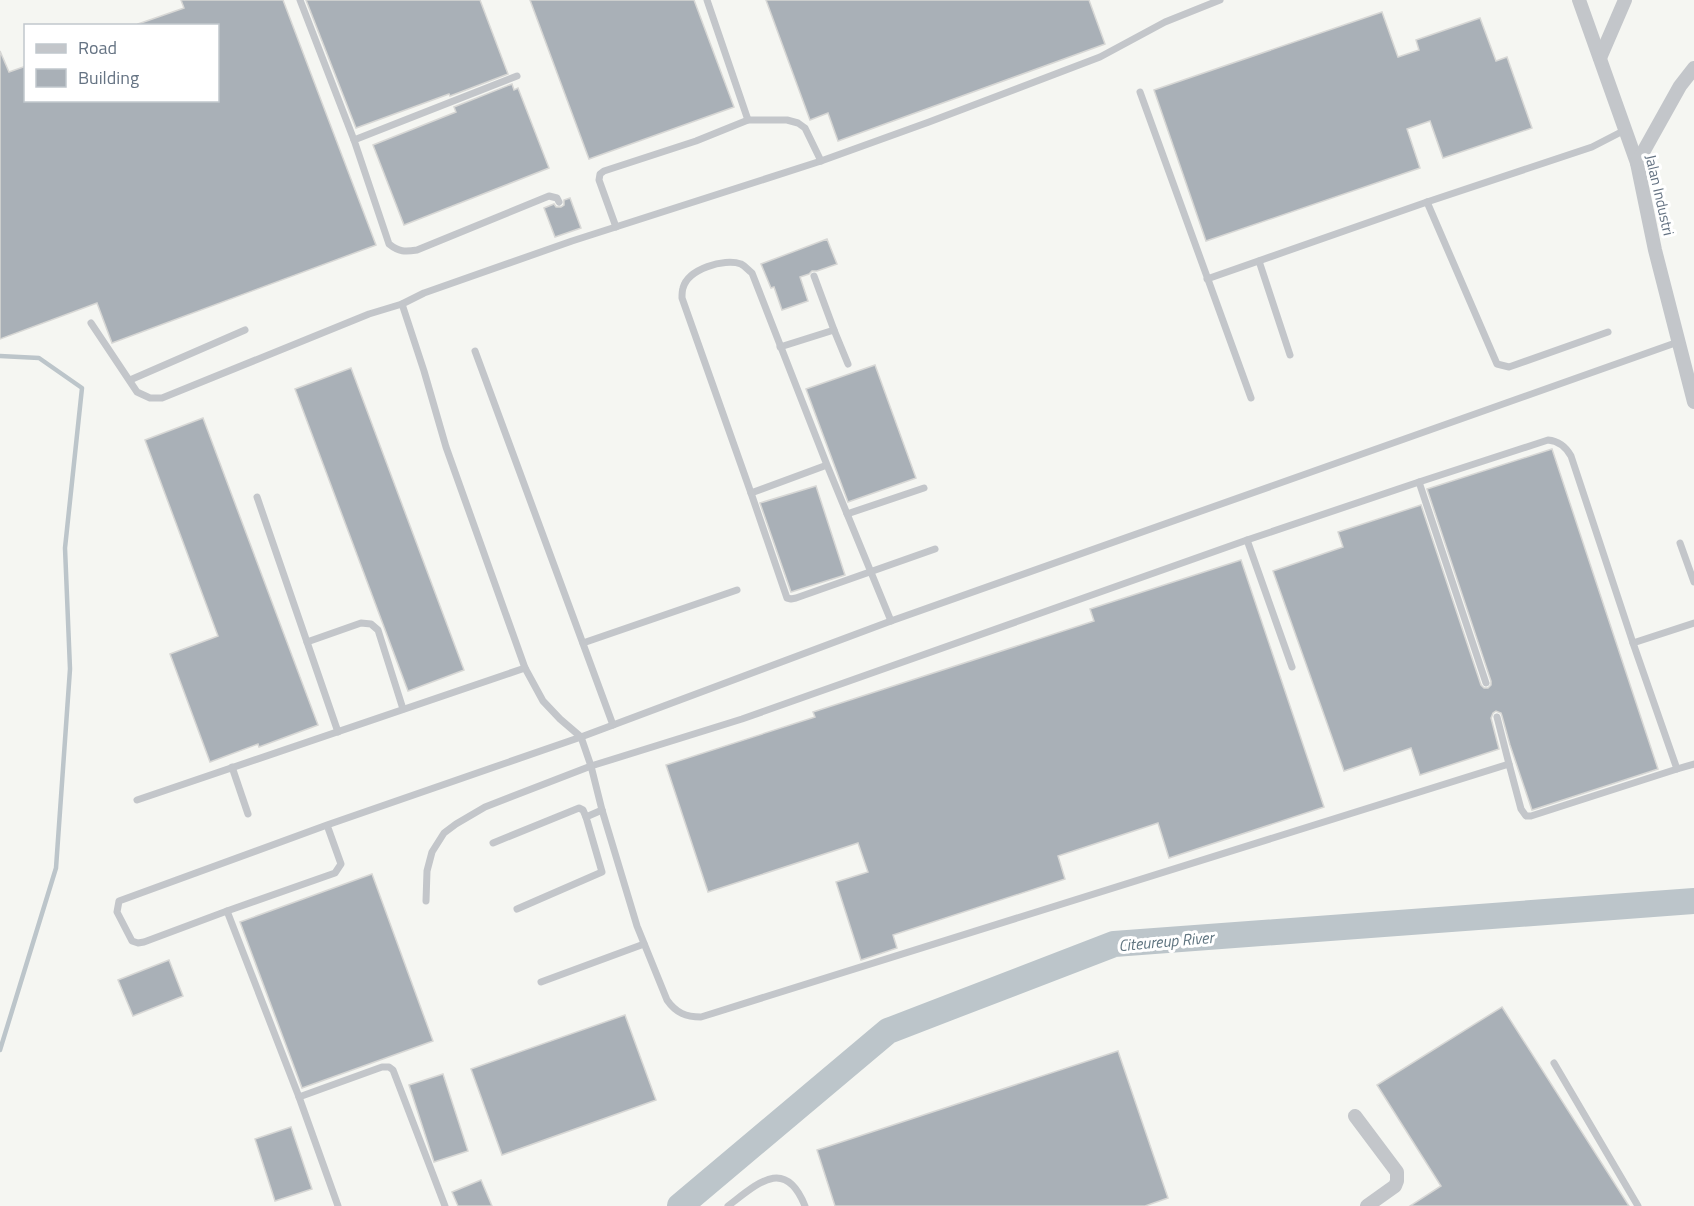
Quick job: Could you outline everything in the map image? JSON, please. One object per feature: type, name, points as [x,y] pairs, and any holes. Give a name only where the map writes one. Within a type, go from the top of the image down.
[{"type":"street","name":"Jalan Industri","points":[[1579,0],[1636,163],[1655,250],[1694,402]]},
{"type":"street","points":[[1600,58],[1625,0]]},
{"type":"street","points":[[1636,163],[1680,86],[1694,68]]},
{"type":"street","points":[[1355,1116],[1397,1173],[1395,1186],[1367,1206]]},
{"type":"lane","points":[[300,0],[354,140],[389,244],[397,250],[406,252],[417,250],[549,196],[557,198],[559,202]]},
{"type":"lane","points":[[706,0],[748,120]]},
{"type":"lane","points":[[91,323],[137,392],[150,398],[162,398],[369,314],[402,304],[424,293],[571,237],[616,227],[821,161],[1043,80],[1100,57],[1165,21],[1220,0]]},
{"type":"lane","points":[[354,140],[517,76]]},
{"type":"lane","points":[[1140,92],[1251,398]]},
{"type":"lane","points":[[616,227],[599,180],[603,171],[696,141],[748,120],[787,120],[798,123],[805,128],[821,161]]},
{"type":"lane","points":[[1207,279],[1592,147],[1625,130]]},
{"type":"lane","points":[[1427,202],[1497,364],[1509,367],[1608,332]]},
{"type":"lane","points":[[891,621],[871,572],[827,465],[752,273],[743,264],[726,261],[704,267],[688,279],[683,286],[682,298],[787,598],[796,598],[871,572],[935,549]]},
{"type":"lane","points":[[1259,261],[1290,355]]},
{"type":"lane","points":[[814,276],[848,364]]},
{"type":"lane","points":[[402,304],[446,447],[525,668],[543,701],[581,737],[644,944],[667,1000],[672,1008],[680,1013],[690,1017],[701,1017],[1509,764]]},
{"type":"lane","points":[[130,380],[245,330]]},
{"type":"lane","points":[[780,347],[834,330]]},
{"type":"lane","points":[[327,825],[341,864],[335,873],[144,942],[132,941],[117,912],[120,901],[327,825],[581,737],[891,621],[1678,342]]},
{"type":"lane","points":[[475,351],[613,725]]},
{"type":"lane","points":[[426,901],[426,871],[432,852],[444,833],[485,807],[591,766],[742,719],[1247,540],[1548,440],[1562,445],[1571,456],[1677,770]]},
{"type":"lane","points":[[751,493],[827,465]]},
{"type":"lane","points":[[1419,482],[1486,683]]},
{"type":"lane","points":[[847,514],[924,488]]},
{"type":"lane","points":[[257,497],[338,732]]},
{"type":"lane","points":[[1247,540],[1292,666]]},
{"type":"lane","points":[[1680,543],[1694,582]]},
{"type":"lane","points":[[583,643],[737,590]]},
{"type":"lane","points":[[1634,643],[1694,622]]},
{"type":"lane","points":[[307,642],[361,623],[371,624],[378,630],[403,709]]},
{"type":"lane","points":[[137,800],[525,668]]},
{"type":"lane","points":[[1497,717],[1521,810],[1526,816],[1694,764]]},
{"type":"lane","points":[[232,767],[248,814]]},
{"type":"lane","points":[[493,843],[579,808],[583,810],[586,817],[602,872],[517,909]]},
{"type":"lane","points":[[586,817],[602,810]]},
{"type":"lane","points":[[227,911],[299,1097],[338,1206]]},
{"type":"lane","points":[[541,982],[644,944]]},
{"type":"lane","points":[[1554,1063],[1638,1206]]},
{"type":"lane","points":[[299,1097],[382,1067],[389,1067],[393,1070],[446,1206]]},
{"type":"lane","points":[[728,1206],[755,1185],[765,1180],[780,1178],[792,1183],[805,1206]]},
{"type":"building","points":[[181,0],[283,0],[376,245],[112,343],[97,303],[0,339],[0,51],[9,72],[24,67],[24,102],[219,102],[219,24],[138,24],[184,8]]},
{"type":"building","points":[[306,0],[480,0],[508,74],[356,128]]},
{"type":"building","points":[[530,0],[694,0],[734,107],[589,159]]},
{"type":"building","points":[[766,0],[1089,0],[1105,44],[838,141],[828,113],[810,120]]},
{"type":"building","points":[[1382,12],[1398,57],[1419,50],[1416,40],[1480,18],[1496,61],[1507,57],[1532,128],[1443,158],[1430,121],[1407,129],[1420,168],[1206,241],[1154,90]]},
{"type":"building","points":[[512,84],[514,90],[518,88],[549,168],[404,225],[373,145],[456,112],[454,107]]},
{"type":"building","points":[[570,198],[581,228],[555,237],[544,208],[554,204],[556,207],[561,207],[564,205],[564,200]]},
{"type":"building","points":[[827,239],[837,264],[800,277],[808,301],[782,310],[774,287],[771,288],[761,264]]},
{"type":"building","points":[[875,365],[916,478],[848,502],[806,389]]},
{"type":"building","points":[[351,368],[464,670],[408,691],[295,389]]},
{"type":"building","points":[[203,418],[318,725],[210,762],[170,654],[218,636],[145,440]]},
{"type":"building","points":[[1552,449],[1658,769],[1532,810],[1501,713],[1496,711],[1491,718],[1499,749],[1420,775],[1411,748],[1344,771],[1273,571],[1343,547],[1338,532],[1421,505],[1481,685],[1488,688],[1491,681],[1427,489]]},
{"type":"building","points":[[816,486],[845,575],[791,592],[760,503]]},
{"type":"building","points":[[1241,560],[1324,807],[1169,858],[1158,823],[1058,856],[1065,879],[893,935],[897,948],[861,960],[836,882],[868,872],[858,843],[708,892],[666,765],[815,717],[813,712],[1094,621],[1090,609]]},
{"type":"building","points":[[372,874],[433,1041],[302,1088],[240,922]]},
{"type":"building","points":[[169,960],[183,996],[133,1016],[118,980]]},
{"type":"building","points":[[1502,1007],[1629,1206],[1410,1206],[1441,1186],[1377,1085]]},
{"type":"building","points":[[625,1015],[656,1100],[502,1155],[471,1069]]},
{"type":"building","points":[[1118,1051],[1168,1198],[1145,1206],[835,1206],[817,1150]]},
{"type":"building","points":[[443,1074],[468,1151],[434,1162],[409,1085]]},
{"type":"building","points":[[291,1127],[312,1189],[275,1201],[255,1139]]},
{"type":"building","points":[[481,1180],[492,1206],[458,1206],[452,1192]]},
{"type":"waterway","points":[[0,356],[39,358],[82,388],[65,548],[70,669],[56,868],[0,1050]]},
{"type":"waterway","name":"Citeureup River","points":[[680,1206],[888,1031],[1114,944],[1694,901]]}]
